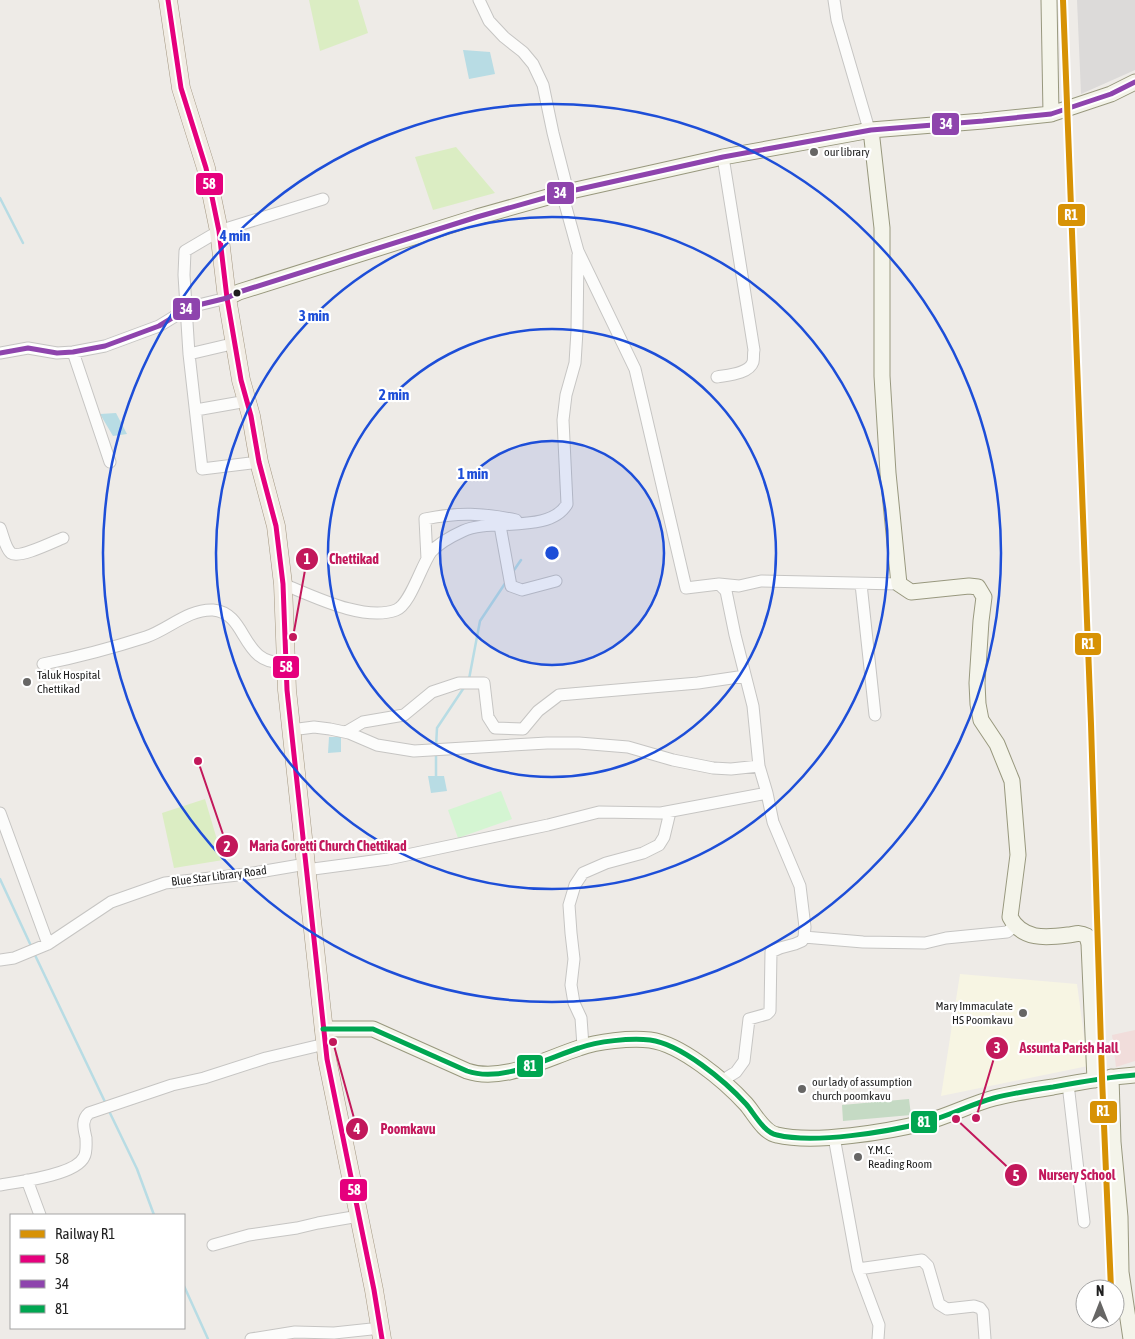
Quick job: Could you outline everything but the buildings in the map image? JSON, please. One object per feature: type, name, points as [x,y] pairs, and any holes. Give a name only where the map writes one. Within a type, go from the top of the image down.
[{"type":"main road","points":[[168,0],[180,88],[206,168],[219,231],[227,298],[241,380],[259,462],[276,526],[283,584],[291,730],[324,1036],[381,1334]]},
{"type":"street","points":[[427,559],[425,520],[448,514],[486,514],[499,520],[532,523],[546,519],[564,509],[567,504],[563,420],[566,394],[575,363],[578,331],[578,251],[542,85],[533,64],[523,52],[504,37],[489,21],[479,0]]},
{"type":"street","points":[[834,0],[837,20],[868,126],[871,130],[882,228],[882,376],[888,473],[899,584]]},
{"type":"street","points":[[1049,0],[1051,114]]},
{"type":"street","points":[[0,353],[28,348],[57,353],[73,352],[104,346],[159,326],[190,307],[227,298],[239,292],[477,216],[565,192],[723,157],[871,130],[983,122],[1051,114],[1111,94],[1135,82]]},
{"type":"street","points":[[717,377],[750,367],[754,350],[723,157]]},
{"type":"street","points":[[259,462],[202,469],[189,354],[184,275],[185,251],[219,231],[323,199]]},
{"type":"street","points":[[578,251],[635,369],[686,588],[719,584],[739,586],[761,581],[899,584],[910,592],[969,586],[978,587],[984,597],[977,673],[978,704],[981,720],[997,744],[1012,781],[1018,854],[1010,917],[1015,926],[1027,935],[1044,936],[1080,932],[1087,936],[1089,944],[1095,1080]]},
{"type":"street","points":[[189,354],[236,343]]},
{"type":"street","points":[[73,352],[110,462]]},
{"type":"street","points":[[196,410],[247,401]]},
{"type":"street","points":[[283,584],[344,608],[361,612],[398,610],[406,603],[432,551],[444,541],[464,530],[499,520]]},
{"type":"street","points":[[499,520],[511,586],[522,590],[556,581]]},
{"type":"street","points":[[0,528],[9,551],[13,555],[24,553],[62,538]]},
{"type":"street","points":[[719,584],[726,591],[753,706],[759,766],[773,822],[800,886],[805,927],[802,941],[771,952],[770,1011],[767,1014],[749,1020],[744,1061],[736,1072],[723,1080]]},
{"type":"street","points":[[861,584],[875,715]]},
{"type":"street","points":[[43,664],[89,655],[149,636],[189,615],[214,610],[223,612],[232,618],[258,656],[271,662],[286,662]]},
{"type":"street","points":[[346,732],[363,722],[404,716],[432,692],[459,683],[484,683],[488,717],[495,728],[523,729],[538,711],[559,695],[698,683],[745,676]]},
{"type":"street","points":[[291,730],[314,727],[346,732],[377,745],[397,749],[442,750],[547,743],[579,743],[628,747],[673,760],[713,768],[731,769],[759,766]]},
{"type":"street","name":"Blue Star Library Road","points":[[0,960],[14,958],[48,944],[112,902],[165,883],[388,859],[548,825],[599,812],[670,812],[767,793]]},
{"type":"street","points":[[583,1046],[582,1018],[574,1003],[571,985],[574,959],[570,905],[575,885],[583,873],[606,863],[643,853],[659,845],[664,836],[670,812]]},
{"type":"street","points":[[0,813],[48,944]]},
{"type":"street","points":[[804,937],[863,942],[925,943],[946,938],[1007,932],[1015,926]]},
{"type":"street","points":[[0,1185],[71,1169],[80,1164],[86,1152],[84,1123],[85,1117],[89,1113],[172,1085],[204,1078],[266,1058],[324,1036],[373,1029],[446,1063],[476,1074],[491,1075],[507,1072],[583,1046],[612,1041],[650,1040],[669,1046],[723,1080],[773,1135],[790,1138],[834,1136],[902,1128],[928,1122],[1008,1094],[1111,1077],[1135,1075]]},
{"type":"street","points":[[1111,1077],[1113,1142],[1120,1217],[1121,1272],[1131,1339]]},
{"type":"street","points":[[1068,1084],[1084,1222]]},
{"type":"street","points":[[834,1136],[858,1269],[879,1325],[878,1339]]},
{"type":"street","points":[[27,1180],[40,1214]]},
{"type":"street","points":[[213,1245],[249,1235],[359,1216]]},
{"type":"street","points":[[858,1269],[922,1260],[928,1266],[939,1304],[947,1309],[974,1306],[980,1308],[983,1312],[985,1339]]},
{"type":"street","points":[[251,1339],[295,1332],[381,1334]]},
{"type":"shaded area","points":[[1077,0],[1135,0],[1135,70],[1081,94]]},
{"type":"shaded area","points":[[960,974],[1077,984],[1088,1066],[941,1096]]},
{"type":"shaded area","points":[[1135,1030],[1135,1061],[1116,1067],[1112,1035]]},
{"type":"green space","points":[[309,0],[358,0],[368,33],[320,51]]},
{"type":"green space","points":[[456,147],[495,193],[433,210],[415,157]]},
{"type":"green space","points":[[501,791],[512,819],[458,838],[448,810]]},
{"type":"green space","points":[[205,799],[223,860],[174,868],[162,813]]},
{"type":"green space","points":[[909,1099],[911,1115],[843,1121],[842,1105]]},
{"type":"water","points":[[463,50],[490,52],[495,74],[469,79]]},
{"type":"water","points":[[116,413],[127,434],[113,436],[100,414]]},
{"type":"water","points":[[329,737],[341,737],[341,752],[328,753]]},
{"type":"water","points":[[428,776],[444,776],[447,791],[431,793]]},
{"type":"waterway","points":[[0,198],[23,243]]},
{"type":"waterway","points":[[512,573],[521,560]]},
{"type":"waterway","points":[[469,679],[480,621],[506,582]]},
{"type":"waterway","points":[[436,747],[437,728],[465,686]]},
{"type":"waterway","points":[[436,753],[436,777]]},
{"type":"waterway","points":[[0,879],[32,948]]},
{"type":"waterway","points":[[34,953],[106,1104]]},
{"type":"waterway","points":[[109,1111],[137,1169],[154,1214]]},
{"type":"waterway","points":[[185,1288],[208,1339]]},
{"type":"rail line","name":"R1","points":[[1063,0],[1111,1279]]},
{"type":"transit line","name":"58","points":[[168,0],[181,88],[206,168],[219,231],[227,298],[241,380],[251,416],[259,462],[276,526],[283,584],[287,690],[327,1059],[374,1290],[382,1339]]},
{"type":"transit line","name":"34","points":[[0,353],[28,348],[57,353],[73,352],[105,346],[159,326],[190,307],[227,298],[239,292],[477,217],[562,193],[723,157],[871,130],[1051,114],[1111,94],[1135,82]]},
{"type":"transit line","name":"81","points":[[323,1029],[373,1029],[467,1071],[480,1074],[509,1072],[595,1044],[624,1040],[650,1040],[675,1048],[702,1065],[737,1095],[768,1131],[777,1135],[792,1137],[851,1136],[892,1130],[935,1119],[1001,1096],[1135,1075]]},
{"type":"place","name":"our library","points":[[814,152]]},
{"type":"place","name":"Chettikad","points":[[293,637]]},
{"type":"place","name":"Taluk Hospital Chettikad","points":[[27,682]]},
{"type":"place","name":"Maria Goretti Church Chettikad","points":[[198,761]]},
{"type":"place","name":"Mary Immaculate HS Poomkavu","points":[[1023,1013]]},
{"type":"place","name":"Poomkavu","points":[[333,1042]]},
{"type":"place","name":"our lady of assumption church poomkavu","points":[[802,1089]]},
{"type":"place","name":"Assunta Parish Hall","points":[[976,1118]]},
{"type":"place","name":"Nursery School","points":[[956,1119]]},
{"type":"place","name":"Y.M.C. Reading Room","points":[[858,1157]]}]
